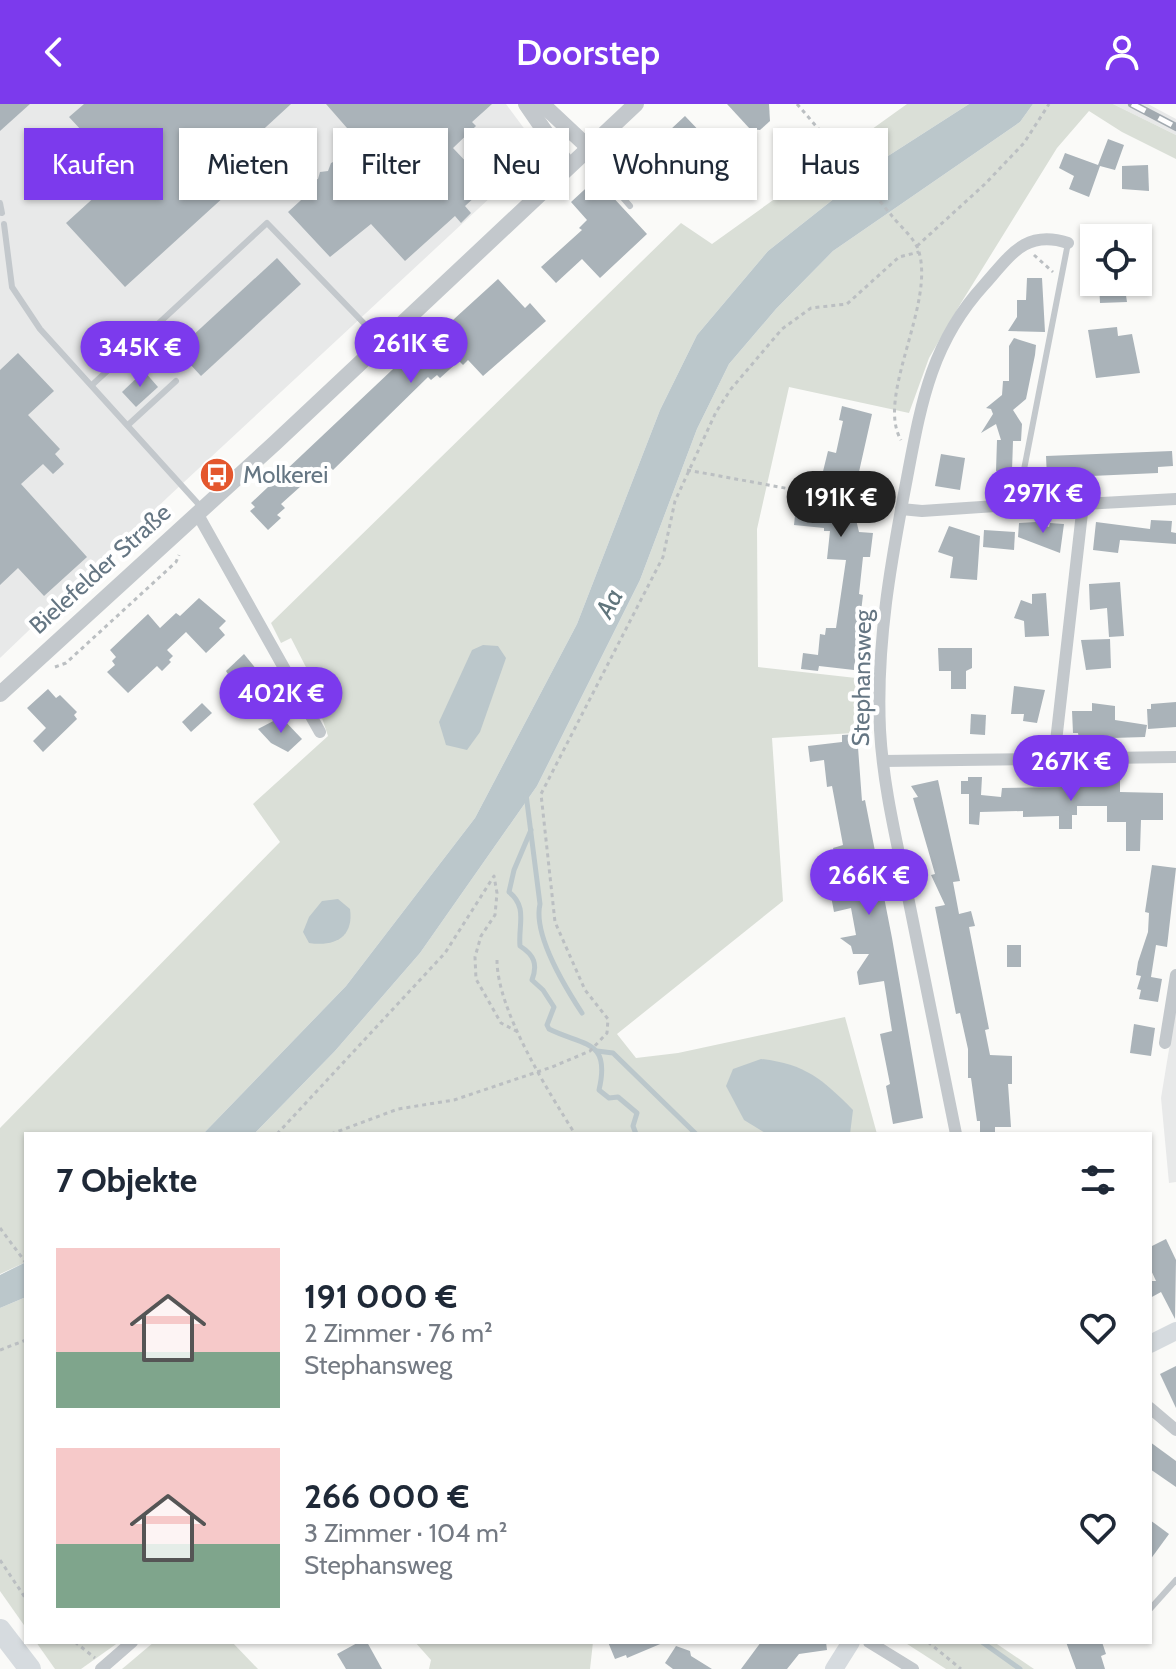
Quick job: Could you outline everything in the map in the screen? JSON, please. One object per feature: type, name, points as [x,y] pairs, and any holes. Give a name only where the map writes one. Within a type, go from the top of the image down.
[{"type":"highway","points":[[0,1630],[30,1669]]},
{"type":"main road","points":[[1152,1343],[1176,1331]]},
{"type":"main road","points":[[834,1669],[850,1644]]},
{"type":"street","points":[[526,104],[543,128]]},
{"type":"street","points":[[542,104],[585,149]]},
{"type":"street","name":"Bielefelder Straße","points":[[609,128],[636,104]]},
{"type":"street","name":"Bielefelder Straße","points":[[569,164],[585,149]]},
{"type":"street","name":"Bielefelder Straße","points":[[0,694],[531,200]]},
{"type":"street","name":"Stephansweg","points":[[956,1132],[883,761],[881,654],[887,588],[920,404],[933,364],[968,302],[1016,250],[1032,239],[1053,238],[1068,243]]},
{"type":"street","points":[[901,509],[922,511],[1071,501],[1083,504],[1176,499]]},
{"type":"street","points":[[1054,759],[1083,504]]},
{"type":"street","name":"Bielefelder Straße","points":[[199,511],[320,732]]},
{"type":"street","points":[[883,761],[1176,757]]},
{"type":"street","points":[[1165,1043],[1176,975]]},
{"type":"street","points":[[1152,1410],[1176,1430]]},
{"type":"street","points":[[102,1668],[130,1644]]},
{"type":"street","points":[[872,1644],[913,1669]]},
{"type":"lane","points":[[625,200],[630,206]]},
{"type":"lane","points":[[0,203],[2,213]]},
{"type":"lane","points":[[92,385],[267,223],[382,342]]},
{"type":"lane","points":[[4,224],[12,287],[40,329],[128,425],[199,511]]},
{"type":"lane","name":"Stephansweg","points":[[1020,505],[1020,490],[1068,243]]},
{"type":"lane","points":[[128,425],[176,381]]},
{"type":"lane","points":[[1152,1607],[1176,1580]]},
{"type":"path","points":[[797,104],[832,141],[919,252],[921,284],[897,394],[895,423],[911,457]]},
{"type":"path","points":[[917,246],[985,184],[1024,143],[1049,104]]},
{"type":"path","points":[[1016,250],[1033,254],[1061,281]]},
{"type":"path","points":[[336,1132],[398,1109],[454,1100],[539,1071],[590,1051],[607,1033],[608,1019],[585,990],[555,922],[541,794],[663,557],[675,501],[687,470],[731,389],[782,329],[811,308],[847,304],[899,257],[919,252]]},
{"type":"path","points":[[687,470],[901,509]]},
{"type":"path","points":[[279,1132],[445,953],[494,876],[497,893],[495,915],[481,936],[475,957],[476,979],[501,1023],[520,1033]]},
{"type":"path","points":[[497,960],[497,980],[520,1033],[574,1132]]},
{"type":"path","points":[[0,1228],[24,1260]]},
{"type":"path","points":[[0,1350],[24,1341]]},
{"type":"path","points":[[0,1560],[24,1596]]},
{"type":"path","points":[[77,1644],[102,1668]]},
{"type":"path","points":[[930,1644],[961,1669]]},
{"type":"shaded area","points":[[0,104],[506,104],[524,128],[464,128],[464,200],[488,200],[169,496],[0,658]]},
{"type":"shaded area","points":[[907,104],[969,104],[888,156],[888,128],[874,128]]},
{"type":"shaded area","points":[[1033,104],[1113,104],[1176,135],[1176,159],[1122,132],[1089,111],[1057,148],[961,303],[929,358],[909,413],[789,387],[757,529],[758,667],[865,679],[870,732],[772,738],[783,901],[617,1034],[636,1058],[678,1053],[845,1017],[876,1132],[256,1132],[335,1051],[420,953],[537,786],[640,580],[697,429],[729,364],[776,309],[833,251],[1020,122]]},
{"type":"shaded area","points":[[1113,104],[1148,104],[1176,119],[1176,135]]},
{"type":"shaded area","points":[[773,200],[832,200],[768,251],[697,335],[660,410],[577,624],[475,818],[346,986],[205,1132],[24,1132],[24,1263],[0,1274],[0,1128],[280,842],[253,804],[328,736],[321,715],[334,701],[329,693],[315,698],[307,694],[301,681],[310,675],[291,638],[281,643],[271,623],[681,223],[712,244]]},
{"type":"shaded area","points":[[1176,1007],[1176,1182],[1169,1183],[1161,1098]]},
{"type":"shaded area","points":[[24,1298],[24,1625],[0,1591],[0,1308]]},
{"type":"shaded area","points":[[37,1644],[116,1644],[81,1669],[55,1669]]},
{"type":"shaded area","points":[[152,1644],[234,1644],[258,1669],[122,1669]]},
{"type":"shaded area","points":[[417,1644],[593,1644],[590,1669],[429,1669],[431,1660]]},
{"type":"shaded area","points":[[907,1644],[997,1644],[1034,1669],[946,1669]]},
{"type":"water","name":"Aa","points":[[969,104],[1033,104],[1020,122],[833,251],[776,309],[729,364],[697,429],[640,580],[537,786],[420,953],[335,1051],[256,1132],[205,1132],[346,986],[475,818],[577,624],[660,410],[697,335],[768,251],[832,200],[888,200],[888,156]]},
{"type":"water","points":[[483,645],[498,646],[506,658],[480,732],[467,750],[446,745],[439,722],[472,650]]},
{"type":"water","points":[[338,899],[350,909],[346,933],[327,943],[309,943],[303,932],[309,917],[322,901]]},
{"type":"water","points":[[761,1059],[801,1069],[832,1090],[853,1110],[850,1132],[764,1132],[744,1120],[726,1086],[733,1069]]},
{"type":"water","points":[[24,1263],[24,1298],[0,1308],[0,1275]]},
{"type":"building","points":[[0,104],[30,104],[0,131]]},
{"type":"building","points":[[84,104],[291,104],[265,128],[179,128],[179,200],[221,200],[125,287],[66,223],[91,200],[163,200],[163,128],[79,128],[69,117]]},
{"type":"building","points":[[326,104],[492,104],[472,122],[476,126],[474,128],[464,128],[464,137],[453,148],[464,160],[464,200],[472,200],[465,206],[471,213],[461,223],[455,216],[405,261],[371,224],[330,257],[288,212],[301,200],[317,200],[317,179],[320,172],[328,171],[331,163],[333,200],[448,200],[448,128],[347,128]]},
{"type":"building","points":[[727,104],[769,104],[770,121],[760,130],[749,128]]},
{"type":"building","points":[[685,116],[696,128],[672,128]]},
{"type":"building","points":[[1108,139],[1124,145],[1115,170],[1100,166],[1089,197],[1069,189],[1074,176],[1059,168],[1065,153],[1098,165]]},
{"type":"building","points":[[1148,165],[1149,191],[1122,189],[1122,166]]},
{"type":"building","points":[[585,189],[585,200],[615,200],[647,234],[600,278],[582,259],[556,283],[541,267],[582,230],[579,228],[587,220],[571,202]]},
{"type":"building","points":[[277,258],[301,284],[201,376],[177,350]]},
{"type":"building","points":[[1027,278],[1042,278],[1045,332],[1008,331],[1017,317],[1017,300],[1026,300]]},
{"type":"building","points":[[498,279],[525,308],[530,303],[546,321],[483,376],[468,360],[463,365],[459,361],[440,378],[437,375],[431,380],[428,377],[333,470],[330,467],[324,472],[320,469],[281,504],[285,508],[277,515],[281,518],[268,530],[250,511],[255,507],[251,503],[428,336],[431,340]]},
{"type":"building","points":[[1100,296],[1126,296],[1127,302],[1100,303]]},
{"type":"building","points":[[1117,327],[1118,336],[1132,334],[1140,373],[1096,378],[1088,330]]},
{"type":"building","points":[[1014,338],[1036,345],[1035,355],[1026,399],[1013,410],[1022,424],[1021,441],[1013,441],[1012,471],[996,471],[997,440],[1001,440],[996,424],[981,433],[993,414],[991,409],[986,408],[1002,395],[1003,381],[1009,381],[1009,346]]},
{"type":"building","points":[[18,353],[54,391],[28,415],[60,449],[55,454],[64,464],[53,474],[43,464],[21,484],[87,557],[44,596],[18,568],[0,585],[0,370]]},
{"type":"building","points":[[144,371],[158,387],[136,407],[122,392]]},
{"type":"building","points":[[842,406],[872,414],[852,503],[859,532],[873,533],[870,557],[863,557],[859,594],[863,595],[854,670],[819,666],[818,671],[801,669],[803,653],[818,655],[820,634],[825,635],[826,628],[836,628],[846,560],[827,559],[830,531],[794,525],[796,506],[814,508],[828,451],[836,453],[843,421],[839,420]]},
{"type":"building","points":[[1172,451],[1173,466],[1158,467],[1158,473],[1047,478],[1046,456]]},
{"type":"building","points":[[941,454],[965,458],[960,490],[935,486]]},
{"type":"building","points":[[1151,520],[1172,521],[1171,532],[1176,533],[1176,544],[1120,540],[1118,553],[1093,550],[1096,522],[1150,529]]},
{"type":"building","points":[[1036,522],[1049,527],[1050,523],[1064,524],[1060,553],[1018,537],[1019,523]]},
{"type":"building","points":[[949,526],[980,536],[977,580],[950,578],[953,557],[938,552]]},
{"type":"building","points":[[984,530],[1015,532],[1014,550],[983,547]]},
{"type":"building","points":[[1120,582],[1124,636],[1109,637],[1107,608],[1090,610],[1089,584]]},
{"type":"building","points":[[1046,593],[1049,636],[1025,637],[1024,621],[1014,618],[1021,600],[1032,604],[1032,594]]},
{"type":"building","points":[[199,598],[226,621],[219,628],[225,635],[206,653],[186,632],[167,650],[173,656],[169,660],[171,662],[162,671],[157,666],[128,693],[107,672],[115,665],[112,661],[116,657],[110,650],[148,614],[160,628],[176,613],[180,616]]},
{"type":"building","points":[[1110,639],[1111,668],[1086,670],[1081,640]]},
{"type":"building","points":[[938,648],[972,648],[972,668],[966,671],[966,689],[951,689],[951,671],[939,671]]},
{"type":"building","points":[[244,654],[276,693],[253,716],[226,671]]},
{"type":"building","points":[[1014,686],[1045,690],[1037,723],[1023,721],[1024,714],[1011,714]]},
{"type":"building","points":[[48,689],[56,698],[60,695],[77,712],[74,715],[77,719],[43,752],[33,741],[46,728],[27,708]]},
{"type":"building","points":[[1176,702],[1176,727],[1148,729],[1147,709],[1151,709],[1151,704]]},
{"type":"building","points":[[202,703],[212,713],[191,732],[182,722]]},
{"type":"building","points":[[1092,703],[1115,706],[1115,720],[1147,725],[1145,737],[1079,739],[1078,733],[1073,733],[1072,711],[1092,711]]},
{"type":"building","points":[[971,714],[986,715],[985,735],[970,734]]},
{"type":"building","points":[[281,717],[302,739],[288,752],[271,743],[258,729]]},
{"type":"building","points":[[857,734],[862,801],[865,800],[892,938],[923,1118],[893,1124],[886,1086],[890,1084],[880,1034],[892,1031],[884,981],[859,985],[857,972],[869,954],[853,954],[851,946],[840,938],[856,935],[851,908],[834,912],[831,896],[843,893],[833,848],[843,845],[832,786],[827,787],[824,760],[810,762],[808,746],[842,742],[842,735]]},
{"type":"building","points":[[968,777],[982,777],[981,795],[1001,797],[1002,788],[1066,787],[1066,777],[1120,777],[1120,792],[1163,793],[1163,820],[1141,820],[1140,851],[1126,851],[1126,822],[1107,822],[1107,806],[1077,806],[1077,815],[1072,815],[1072,829],[1059,829],[1059,816],[1023,817],[1023,811],[980,812],[979,825],[969,824],[969,794],[961,794],[961,781],[968,781]]},
{"type":"building","points":[[938,780],[960,881],[953,882],[959,914],[971,911],[975,926],[969,927],[989,1029],[985,1030],[990,1055],[1012,1056],[1012,1084],[1008,1084],[1011,1127],[995,1127],[995,1132],[980,1132],[980,1121],[977,1121],[971,1078],[968,1078],[968,1049],[960,1013],[956,1014],[935,907],[945,905],[931,875],[935,874],[913,798],[918,797],[911,786]]},
{"type":"building","points":[[1152,865],[1176,868],[1167,947],[1156,945],[1151,977],[1162,979],[1158,1002],[1139,999],[1141,990],[1137,989],[1141,976],[1136,975],[1148,932],[1149,913],[1145,912]]},
{"type":"building","points":[[1007,945],[1021,945],[1021,967],[1007,967]]},
{"type":"building","points":[[1134,1024],[1155,1028],[1151,1056],[1130,1053]]},
{"type":"building","points":[[1166,1239],[1176,1260],[1175,1319],[1161,1292],[1152,1297],[1152,1281],[1156,1281],[1152,1272],[1152,1246]]},
{"type":"building","points":[[1176,1366],[1176,1408],[1160,1374]]},
{"type":"building","points":[[1152,1443],[1176,1461],[1176,1487],[1152,1470]]},
{"type":"building","points":[[1152,1521],[1169,1534],[1152,1557]]},
{"type":"building","points":[[355,1644],[368,1644],[382,1669],[346,1669],[337,1654]]},
{"type":"building","points":[[609,1644],[660,1644],[627,1658],[626,1655],[615,1659]]},
{"type":"building","points":[[760,1644],[826,1644],[827,1650],[799,1654],[787,1669],[741,1669]]},
{"type":"building","points":[[1067,1644],[1103,1644],[1106,1654],[1101,1656],[1105,1669],[1076,1669]]},
{"type":"building","points":[[676,1646],[690,1651],[691,1656],[712,1669],[673,1669],[665,1663]]},
{"type":"waterway","points":[[526,794],[541,930],[552,960],[582,1013]]},
{"type":"waterway","points":[[531,830],[514,870],[509,892],[520,910],[520,946],[534,960],[532,980],[554,1007],[547,1025],[549,1029],[583,1042],[597,1053],[602,1073],[599,1090],[609,1098],[618,1097],[637,1113],[633,1126],[635,1132]]},
{"type":"waterway","points":[[597,1051],[613,1053],[694,1132]]},
{"type":"waterway","points":[[985,1644],[1020,1669]]},
{"type":"railway","points":[[1132,104],[1176,127]]},
{"type":"place","name":"Molkerei","points":[[217,475]]}]
